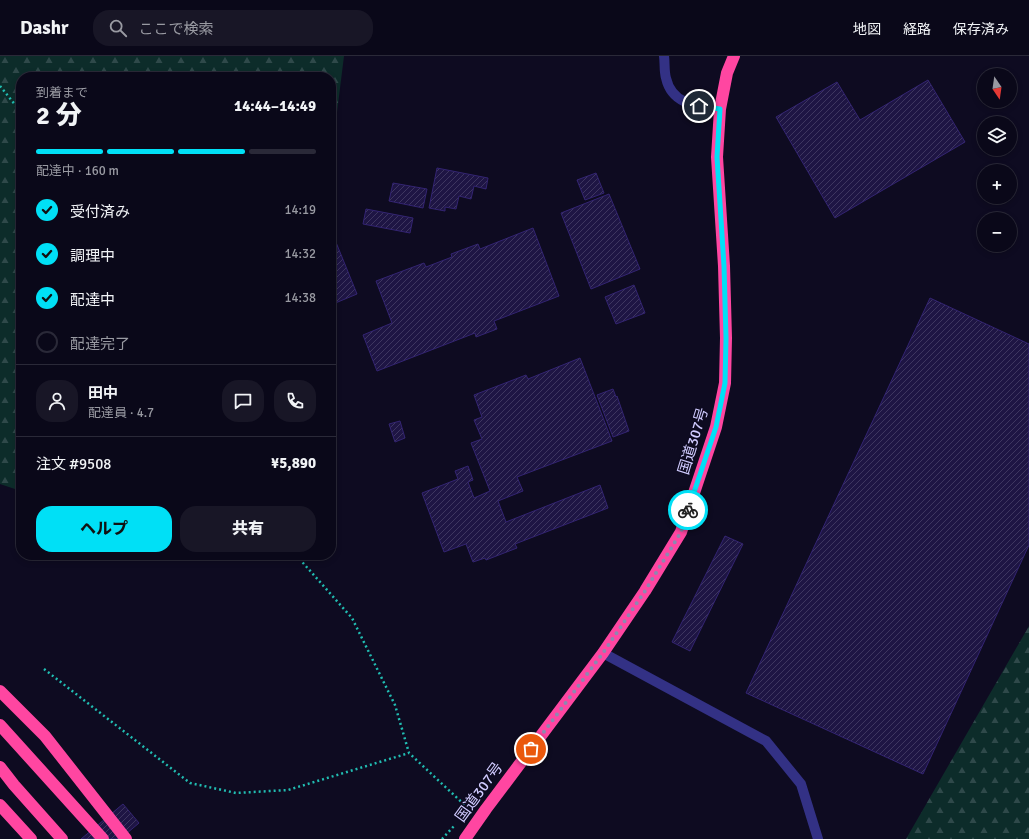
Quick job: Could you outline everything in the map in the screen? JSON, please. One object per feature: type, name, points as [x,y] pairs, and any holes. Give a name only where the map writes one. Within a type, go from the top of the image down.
[{"type":"highway","name":"国道307号","points":[[465,839],[603,653],[645,591],[681,532],[716,427],[725,383],[726,338],[724,266],[717,157],[720,109],[727,73],[734,56]]},
{"type":"highway","points":[[0,690],[45,736],[126,839]]},
{"type":"highway","points":[[0,725],[103,839]]},
{"type":"highway","points":[[0,767],[62,839]]},
{"type":"highway","points":[[0,805],[31,839]]},
{"type":"street","points":[[664,56],[666,78],[671,92],[685,103],[720,109]]},
{"type":"street","points":[[603,653],[766,741],[801,784],[818,839]]},
{"type":"path","points":[[0,86],[16,106]]},
{"type":"path","points":[[300,560],[352,618],[395,705],[409,753],[470,810]]},
{"type":"path","points":[[44,669],[190,783],[236,793],[288,790],[409,753]]},
{"type":"green space","points":[[0,56],[344,56],[336,120],[336,72],[16,72],[16,489],[0,484]]},
{"type":"green space","points":[[1029,626],[1029,839],[906,839]]},
{"type":"building","points":[[928,80],[965,142],[835,218],[776,117],[837,82],[860,120]]},
{"type":"building","points":[[437,168],[488,178],[486,189],[474,186],[471,199],[459,196],[456,209],[445,207],[445,211],[429,208]]},
{"type":"building","points":[[596,173],[604,193],[585,200],[577,180]]},
{"type":"building","points":[[393,183],[427,189],[423,208],[389,201]]},
{"type":"building","points":[[609,194],[640,269],[591,289],[561,213]]},
{"type":"building","points":[[366,209],[413,218],[410,233],[363,224]]},
{"type":"building","points":[[533,228],[559,296],[494,321],[497,329],[476,337],[475,333],[377,371],[363,335],[392,323],[376,281],[424,263],[426,267],[452,257],[451,254],[478,244],[480,249]]},
{"type":"building","points":[[336,242],[357,294],[336,303]]},
{"type":"building","points":[[634,285],[645,313],[616,324],[605,297]]},
{"type":"building","points":[[930,298],[1029,344],[1029,545],[923,774],[746,693]]},
{"type":"building","points":[[580,358],[612,441],[517,477],[523,491],[498,501],[506,522],[600,485],[608,508],[515,544],[517,548],[486,560],[485,558],[473,562],[466,544],[444,552],[422,493],[458,479],[455,471],[468,466],[473,480],[468,482],[474,498],[490,491],[471,443],[482,439],[474,420],[482,417],[474,395],[526,375],[528,379]]},
{"type":"building","points":[[613,389],[616,397],[617,396],[629,431],[613,437],[597,395]]},
{"type":"building","points":[[400,421],[405,438],[395,442],[389,424]]},
{"type":"building","points":[[725,536],[743,544],[690,651],[672,642]]},
{"type":"building","points":[[123,804],[139,823],[120,839],[81,839]]},
{"type":"way so far","points":[[531,749],[603,653],[645,591],[681,532],[688,510]]},
{"type":"route","points":[[688,510],[716,427],[725,383],[726,338],[724,266],[717,157],[720,109],[699,106]]}]
